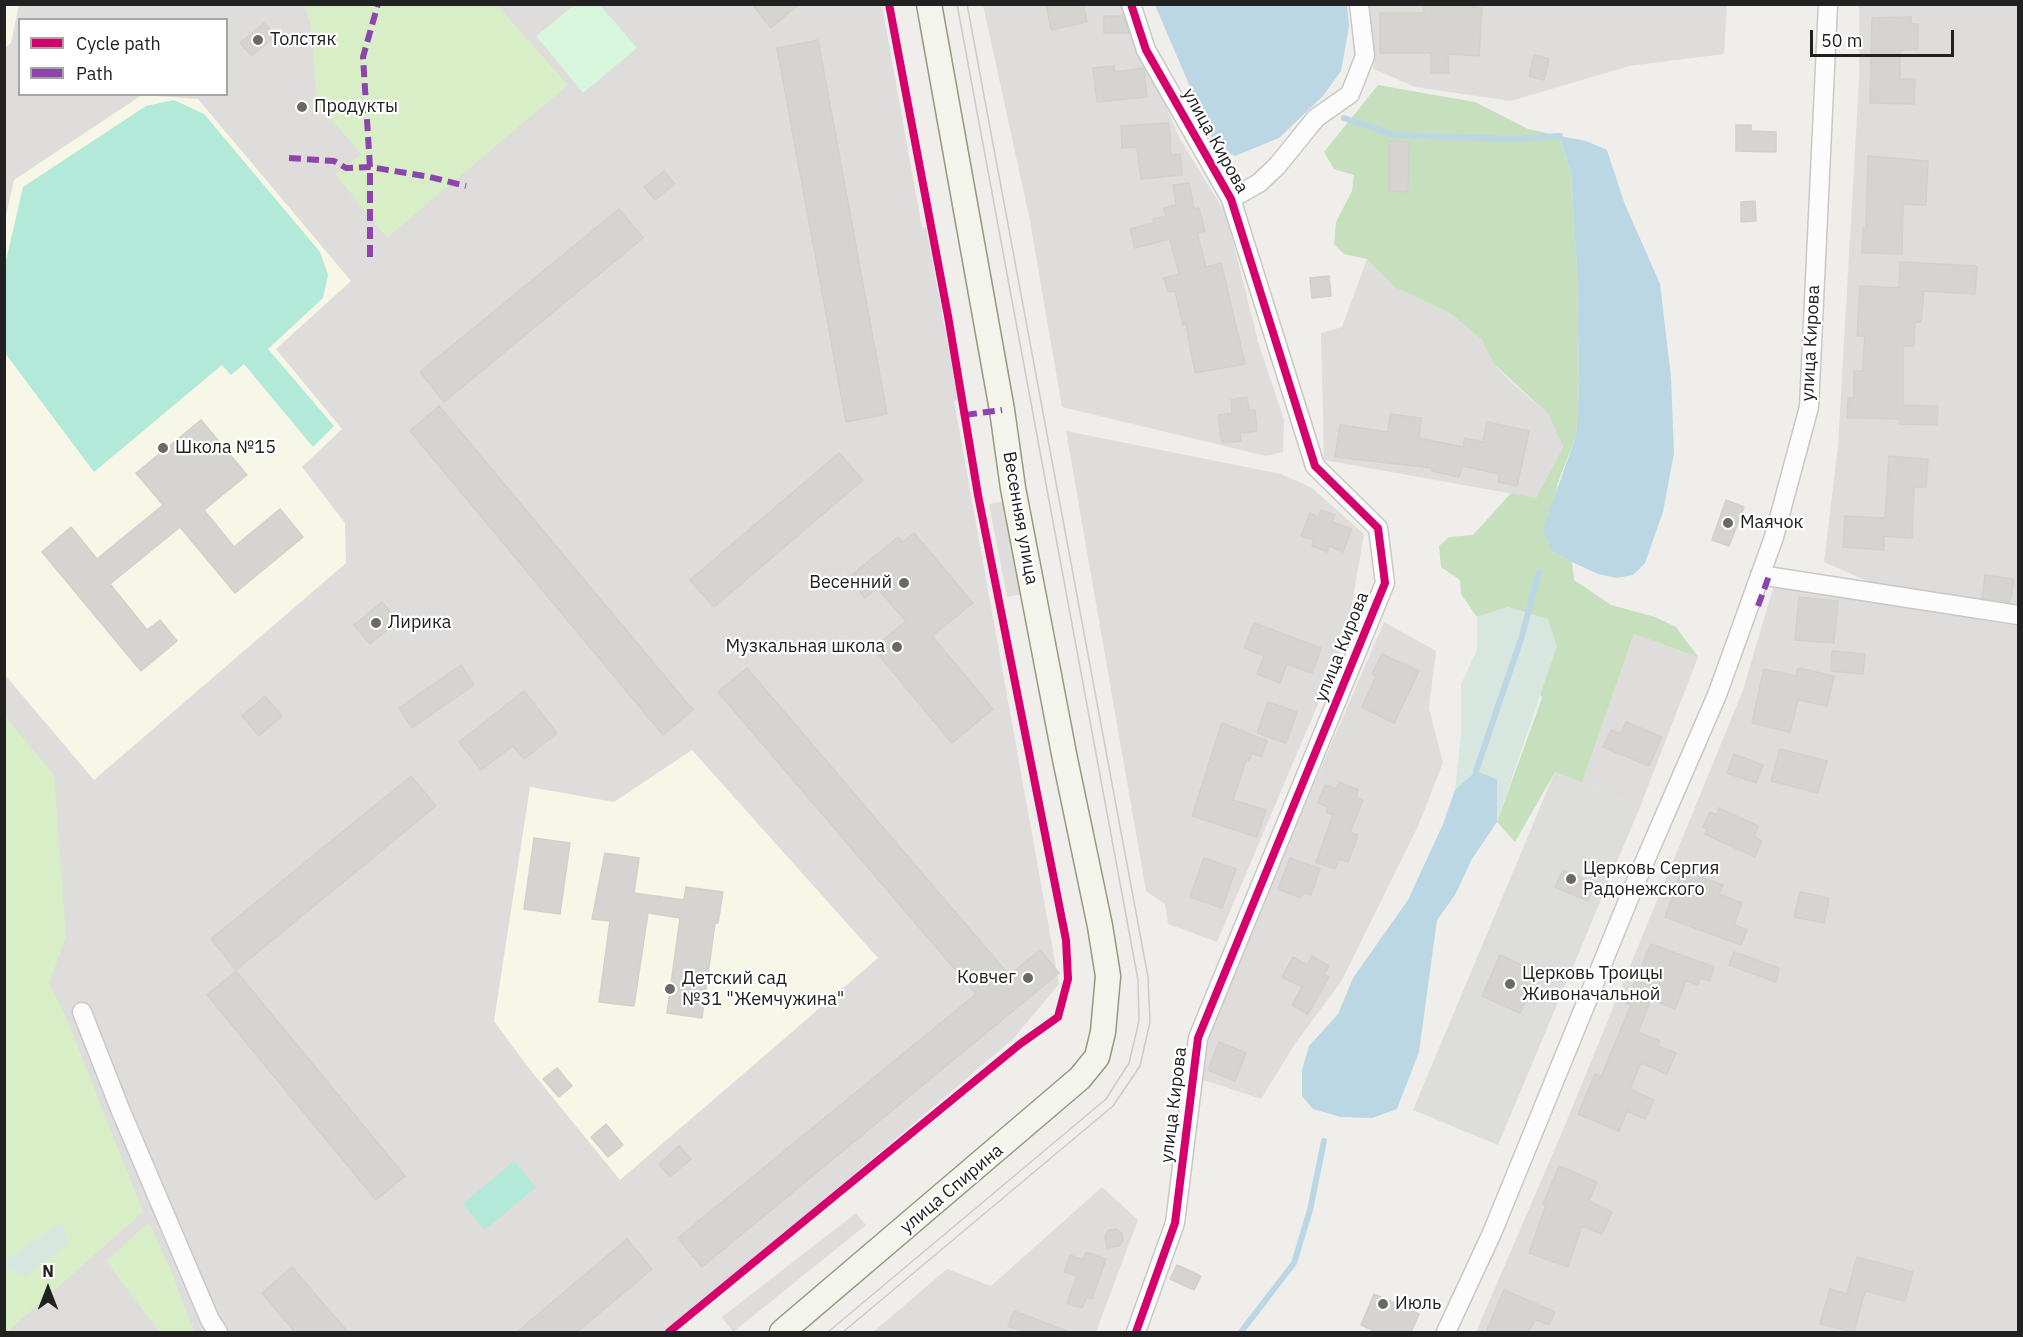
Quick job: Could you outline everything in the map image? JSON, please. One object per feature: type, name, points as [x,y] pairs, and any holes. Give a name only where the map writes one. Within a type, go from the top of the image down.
[{"type":"main road","name":"Весенняя улица","points":[[930,4],[1016,500],[1065,759],[1100,926],[1108,976],[1103,1032]]},
{"type":"main road","name":"улица Спирина","points":[[782,1332],[1073,1085],[1096,1057],[1103,1032]]},
{"type":"street","name":"улица Кирова","points":[[1131,4],[1146,50],[1232,199],[1315,466],[1378,528],[1385,583],[1198,1038],[1175,1223],[1136,1332]]},
{"type":"street","points":[[1232,199],[1271,171],[1317,118],[1350,94],[1365,56],[1359,4]]},
{"type":"street","name":"улица Кирова","points":[[1446,1332],[1492,1233],[1634,886],[1717,695],[1774,537],[1809,407],[1828,4]]},
{"type":"street","points":[[1760,575],[2019,615]]},
{"type":"street","points":[[82,1012],[120,1109],[210,1320],[218,1332]]},
{"type":"shaded area","points":[[5,4],[19,5],[11,43],[5,48]]},
{"type":"shaded area","points":[[5,5],[882,5],[922,228],[926,227],[958,400],[954,401],[1059,984],[1013,1039],[668,1332],[5,1332]]},
{"type":"shaded area","points":[[983,5],[1123,5],[1180,139],[1226,214],[1259,345],[1284,420],[1283,452],[1266,456],[1062,407],[1029,216]]},
{"type":"shaded area","points":[[1370,5],[1727,5],[1724,54],[1629,66],[1511,101],[1415,87],[1374,69]]},
{"type":"shaded area","points":[[1859,5],[2018,5],[2018,609],[1881,587],[1824,562],[1838,446],[1859,81]]},
{"type":"shaded area","name":"Школа №15","points":[[140,96],[198,99],[351,281],[276,349],[342,429],[302,467],[345,523],[346,563],[94,780],[5,675],[4,224],[14,180]]},
{"type":"shaded area","points":[[1367,259],[1394,287],[1450,313],[1482,340],[1493,363],[1548,414],[1563,447],[1536,498],[1324,460],[1321,333],[1342,327]]},
{"type":"shaded area","points":[[1066,431],[1281,474],[1312,488],[1364,534],[1346,638],[1217,942],[1168,924],[1165,904],[1146,891]]},
{"type":"shaded area","points":[[1005,501],[1023,594],[1007,597],[989,504]]},
{"type":"shaded area","points":[[1774,585],[2018,626],[2018,1332],[1476,1332],[1563,1130],[1743,690]]},
{"type":"shaded area","points":[[1508,607],[1548,619],[1557,646],[1497,822],[1497,779],[1476,771],[1455,790],[1461,734],[1461,684],[1477,650],[1477,617]]},
{"type":"shaded area","points":[[1384,622],[1436,651],[1429,708],[1443,763],[1418,826],[1342,980],[1295,1044],[1261,1099],[1201,1079],[1204,1039]]},
{"type":"shaded area","points":[[1634,634],[1698,657],[1640,807],[1582,783]]},
{"type":"shaded area","name":"Детский сад №31 \"Жемчужина\"","points":[[692,750],[878,958],[620,1180],[527,1066],[494,1021],[530,787],[614,802]]},
{"type":"shaded area","points":[[1555,772],[1640,807],[1498,1145],[1413,1110]]},
{"type":"shaded area","points":[[1102,1187],[1138,1220],[1096,1332],[873,1332],[947,1269],[991,1286]]},
{"type":"shaded area","points":[[856,1213],[866,1225],[733,1332],[722,1317]]},
{"type":"shaded area","points":[[62,1222],[68,1243],[26,1276],[5,1268],[5,1261]]},
{"type":"green space","points":[[304,5],[497,5],[568,85],[387,238],[335,174],[361,154],[317,103],[311,26]]},
{"type":"green space","points":[[574,5],[600,5],[637,48],[583,93],[536,36]]},
{"type":"green space","points":[[1378,85],[1475,102],[1528,129],[1560,136],[1571,174],[1577,270],[1579,384],[1576,436],[1557,485],[1552,551],[1572,562],[1574,580],[1611,605],[1655,617],[1676,627],[1698,657],[1634,634],[1582,783],[1555,772],[1515,842],[1497,822],[1542,698],[1508,607],[1477,617],[1461,594],[1460,580],[1441,567],[1439,546],[1449,537],[1473,535],[1511,493],[1536,498],[1563,447],[1548,414],[1493,363],[1482,340],[1450,313],[1394,287],[1367,259],[1344,254],[1334,244],[1336,222],[1352,191],[1354,175],[1334,169],[1324,152]]},
{"type":"green space","points":[[174,100],[204,114],[320,252],[328,275],[323,298],[268,349],[334,426],[313,447],[244,364],[231,375],[222,365],[94,472],[5,353],[5,265],[23,187],[146,106]]},
{"type":"green space","points":[[4,715],[54,775],[66,937],[49,983],[67,1019],[143,1212],[7,1332],[4,1332]]},
{"type":"green space","points":[[514,1161],[536,1187],[485,1230],[463,1204]]},
{"type":"green space","points":[[149,1222],[172,1273],[194,1332],[159,1332],[106,1261]]},
{"type":"water","points":[[1155,5],[1347,5],[1349,26],[1341,71],[1323,96],[1279,138],[1235,156],[1214,143]]},
{"type":"water","points":[[1560,136],[1586,141],[1607,150],[1624,202],[1660,284],[1671,377],[1674,453],[1663,512],[1645,563],[1633,575],[1616,578],[1598,574],[1552,551],[1543,529],[1576,436],[1579,384],[1577,270],[1571,174]]},
{"type":"water","points":[[1476,771],[1497,779],[1497,822],[1472,859],[1455,895],[1437,920],[1419,1052],[1397,1109],[1372,1118],[1341,1117],[1313,1109],[1302,1096],[1302,1070],[1309,1046],[1338,1014],[1353,978],[1408,900],[1443,824],[1455,790]]},
{"type":"building","points":[[752,4],[799,4],[771,28]]},
{"type":"building","points":[[1046,4],[1083,4],[1087,22],[1051,30]]},
{"type":"building","points":[[1424,4],[1472,4],[1472,7],[1482,8],[1479,56],[1448,54],[1449,73],[1431,73],[1431,53],[1380,53],[1380,13],[1424,13]]},
{"type":"building","points":[[1104,16],[1123,16],[1129,33],[1104,33]]},
{"type":"building","points":[[1911,17],[1911,24],[1918,24],[1918,49],[1900,50],[1900,79],[1915,79],[1914,104],[1870,103],[1872,18]]},
{"type":"building","name":"Толстяк","points":[[264,23],[275,36],[252,56],[240,43]]},
{"type":"building","points":[[818,40],[887,414],[846,422],[777,48]]},
{"type":"building","points":[[1534,55],[1549,59],[1544,80],[1529,76]]},
{"type":"building","points":[[1114,66],[1115,72],[1144,68],[1147,97],[1097,102],[1093,68]]},
{"type":"building","points":[[1169,123],[1171,155],[1180,154],[1182,175],[1141,179],[1137,147],[1122,148],[1121,126]]},
{"type":"building","points":[[1736,125],[1751,125],[1751,131],[1776,132],[1776,152],[1736,151]]},
{"type":"building","points":[[1389,141],[1409,142],[1408,192],[1389,191]]},
{"type":"building","points":[[1868,156],[1928,161],[1926,205],[1903,204],[1902,254],[1862,253],[1863,228],[1866,228]]},
{"type":"building","points":[[664,171],[675,184],[655,200],[644,187]]},
{"type":"building","points":[[1189,183],[1194,209],[1199,208],[1205,231],[1197,233],[1206,267],[1221,263],[1245,364],[1195,373],[1186,324],[1183,325],[1175,291],[1168,292],[1164,278],[1179,274],[1170,239],[1135,248],[1130,229],[1154,223],[1153,219],[1166,216],[1164,208],[1176,205],[1173,185]]},
{"type":"building","points":[[1755,201],[1756,221],[1741,222],[1741,202]]},
{"type":"building","points":[[619,209],[643,238],[444,402],[420,372]]},
{"type":"building","points":[[1900,262],[1977,266],[1975,294],[1924,291],[1921,322],[1915,322],[1914,346],[1903,346],[1903,405],[1938,406],[1937,425],[1899,424],[1900,419],[1847,418],[1848,398],[1854,398],[1854,371],[1862,371],[1865,336],[1857,336],[1860,286],[1899,288]]},
{"type":"building","points":[[1329,276],[1331,296],[1312,298],[1310,278]]},
{"type":"building","points":[[1247,397],[1249,411],[1255,410],[1257,431],[1240,433],[1241,441],[1222,443],[1218,415],[1232,413],[1231,400]]},
{"type":"building","points":[[439,406],[693,710],[663,735],[410,431]]},
{"type":"building","points":[[1390,414],[1421,418],[1419,438],[1463,447],[1465,438],[1483,442],[1487,422],[1529,431],[1517,486],[1498,482],[1499,474],[1462,466],[1459,477],[1432,471],[1432,468],[1335,457],[1340,425],[1388,432]]},
{"type":"building","points":[[201,420],[247,475],[204,510],[234,547],[280,509],[303,537],[235,593],[180,527],[110,584],[147,630],[160,620],[177,641],[141,671],[42,552],[71,527],[97,559],[163,505],[136,473]]},
{"type":"building","points":[[839,453],[863,480],[714,607],[690,580]]},
{"type":"building","points":[[1889,456],[1928,459],[1926,487],[1914,487],[1912,538],[1884,536],[1884,550],[1843,547],[1845,516],[1885,518]]},
{"type":"building","name":"Маячок","points":[[1726,500],[1744,507],[1729,546],[1712,540]]},
{"type":"building","points":[[1321,510],[1335,515],[1332,522],[1352,529],[1343,552],[1329,546],[1327,552],[1312,546],[1314,540],[1301,536],[1310,513],[1318,517]]},
{"type":"building","points":[[914,533],[973,603],[932,636],[993,709],[952,743],[873,648],[906,621],[877,588],[865,598],[848,578],[898,537],[903,542]]},
{"type":"building","points":[[1985,575],[2014,579],[2010,602],[1982,598]]},
{"type":"building","points":[[1799,597],[1838,601],[1834,643],[1795,640]]},
{"type":"building","name":"Лирика","points":[[382,602],[398,621],[370,644],[354,625]]},
{"type":"building","points":[[1254,623],[1321,648],[1312,673],[1287,664],[1280,683],[1257,674],[1264,656],[1244,648]]},
{"type":"building","points":[[1832,651],[1865,654],[1863,674],[1831,671]]},
{"type":"building","points":[[1382,654],[1419,671],[1394,723],[1362,707],[1376,676],[1372,674]]},
{"type":"building","points":[[461,665],[474,685],[412,728],[399,708]]},
{"type":"building","points":[[747,668],[1009,975],[1040,950],[1059,973],[702,1267],[678,1238],[976,994],[718,692]]},
{"type":"building","points":[[1798,668],[1834,676],[1827,706],[1798,700],[1790,732],[1752,723],[1764,669],[1796,676]]},
{"type":"building","points":[[524,691],[557,733],[524,759],[513,746],[481,770],[459,742]]},
{"type":"building","points":[[265,696],[282,716],[259,736],[242,716]]},
{"type":"building","points":[[1268,702],[1297,712],[1286,743],[1257,733]]},
{"type":"building","points":[[1626,722],[1662,737],[1649,766],[1603,747],[1611,730],[1621,734]]},
{"type":"building","points":[[1222,723],[1267,741],[1261,757],[1252,753],[1249,761],[1246,760],[1233,800],[1266,810],[1257,837],[1192,816]]},
{"type":"building","points":[[1780,749],[1827,761],[1818,793],[1771,781]]},
{"type":"building","points":[[1734,754],[1763,765],[1756,783],[1727,773]]},
{"type":"building","points":[[411,776],[436,806],[236,970],[211,939]]},
{"type":"building","points":[[1339,782],[1358,790],[1356,797],[1363,800],[1350,832],[1358,835],[1348,862],[1339,859],[1335,869],[1316,862],[1333,815],[1327,813],[1326,806],[1318,803],[1325,785],[1336,789]]},
{"type":"building","points":[[1719,808],[1758,826],[1754,837],[1762,841],[1755,857],[1705,834],[1707,829],[1703,827],[1710,812],[1717,815]]},
{"type":"building","points":[[534,838],[570,843],[560,914],[524,909]]},
{"type":"building","points":[[605,853],[639,858],[634,893],[684,900],[686,887],[723,892],[718,923],[715,923],[702,1018],[667,1013],[680,918],[648,913],[634,1006],[599,1002],[610,921],[592,919]]},
{"type":"building","points":[[1204,858],[1236,869],[1222,908],[1190,897]]},
{"type":"building","points":[[1290,858],[1320,869],[1311,895],[1303,893],[1301,898],[1278,889]]},
{"type":"building","name":"Церковь Сергия Радонежского","points":[[1563,870],[1595,884],[1588,901],[1555,887]]},
{"type":"building","points":[[1682,870],[1723,885],[1719,894],[1742,903],[1734,925],[1747,930],[1741,945],[1665,917]]},
{"type":"building","points":[[1800,892],[1829,898],[1824,923],[1794,917]]},
{"type":"building","points":[[1651,944],[1714,967],[1709,981],[1700,978],[1698,985],[1686,981],[1675,1009],[1651,999],[1638,1032],[1660,1041],[1658,1046],[1676,1053],[1667,1074],[1641,1063],[1630,1089],[1654,1100],[1645,1119],[1627,1111],[1619,1131],[1578,1114],[1595,1074],[1601,1077],[1631,1005],[1626,1003]]},
{"type":"building","points":[[1734,952],[1779,968],[1776,982],[1729,965]]},
{"type":"building","name":"Церковь Троицы Живоначальной","points":[[1500,955],[1539,973],[1520,1013],[1482,996]]},
{"type":"building","points":[[1312,956],[1329,966],[1324,975],[1329,977],[1308,1014],[1292,1005],[1302,987],[1282,977],[1293,957],[1307,965]]},
{"type":"building","points":[[236,971],[405,1176],[376,1200],[207,995]]},
{"type":"building","points":[[1219,1042],[1246,1053],[1235,1081],[1208,1070]]},
{"type":"building","points":[[557,1068],[572,1086],[559,1097],[543,1079]]},
{"type":"building","points":[[606,1124],[623,1145],[608,1157],[591,1137]]},
{"type":"building","points":[[679,1146],[691,1159],[670,1177],[659,1164]]},
{"type":"building","points":[[1559,1166],[1597,1182],[1589,1201],[1612,1212],[1602,1234],[1582,1226],[1568,1267],[1529,1253],[1546,1205],[1543,1204]]},
{"type":"building","points":[[1116,1229],[1122,1233],[1123,1240],[1119,1246],[1107,1248],[1105,1236],[1109,1230]]},
{"type":"building","points":[[627,1239],[652,1269],[577,1332],[517,1332]]},
{"type":"building","points":[[1086,1252],[1106,1259],[1092,1299],[1087,1297],[1082,1308],[1067,1303],[1077,1276],[1064,1272],[1070,1255],[1083,1260]]},
{"type":"building","points":[[1857,1257],[1913,1272],[1905,1301],[1865,1291],[1854,1332],[1820,1324],[1830,1289],[1847,1294]]},
{"type":"building","points":[[1177,1265],[1201,1276],[1194,1290],[1170,1279]]},
{"type":"building","points":[[292,1267],[348,1332],[295,1332],[262,1293]]},
{"type":"building","points":[[1504,1290],[1555,1312],[1549,1325],[1535,1319],[1529,1332],[1486,1332]]},
{"type":"building","name":"Июль","points":[[1374,1294],[1419,1314],[1411,1332],[1377,1332],[1361,1325]]},
{"type":"building","points":[[1014,1311],[1067,1331],[1026,1332],[1008,1326]]},
{"type":"waterway","points":[[1344,118],[1394,135],[1514,139],[1560,136]]},
{"type":"waterway","points":[[1476,771],[1522,636],[1539,572]]},
{"type":"waterway","points":[[1241,1332],[1294,1263],[1310,1210],[1324,1141]]},
{"type":"tram line","points":[[828,1332],[1106,1099],[1129,1063],[1139,1021],[1138,980],[957,4]]},
{"type":"tram line","points":[[843,1332],[1113,1106],[1140,1066],[1150,1022],[1148,977],[967,4]]},
{"type":"marked path","points":[[370,257],[370,167],[363,57],[378,4]]},
{"type":"marked path","points":[[289,158],[334,161],[346,168],[370,167],[430,177],[466,186]]},
{"type":"marked path","points":[[965,415],[1002,410]]},
{"type":"marked path","points":[[1758,606],[1769,576]]},
{"type":"cycle path","points":[[669,1332],[1020,1044],[1058,1017],[1068,979],[1066,940],[978,495],[948,316],[889,4]]},
{"type":"cycle path","points":[[1131,4],[1146,50],[1231,199],[1315,466],[1378,528],[1385,583],[1198,1038],[1175,1223],[1136,1332]]},
{"type":"place","name":"Толстяк","points":[[258,40]]},
{"type":"place","name":"Продукты","points":[[302,107]]},
{"type":"place","name":"Школа №15","points":[[163,448]]},
{"type":"place","name":"Маячок","points":[[1728,523]]},
{"type":"place","name":"Весенний","points":[[904,583]]},
{"type":"place","name":"Лирика","points":[[376,623]]},
{"type":"place","name":"Музкальная школа","points":[[897,647]]},
{"type":"place","name":"Церковь Сергия Радонежского","points":[[1571,879]]},
{"type":"place","name":"Ковчег","points":[[1028,978]]},
{"type":"place","name":"Церковь Троицы Живоначальной","points":[[1510,984]]},
{"type":"place","name":"Детский сад №31 \"Жемчужина\"","points":[[670,989]]},
{"type":"place","name":"Июль","points":[[1383,1304]]}]
